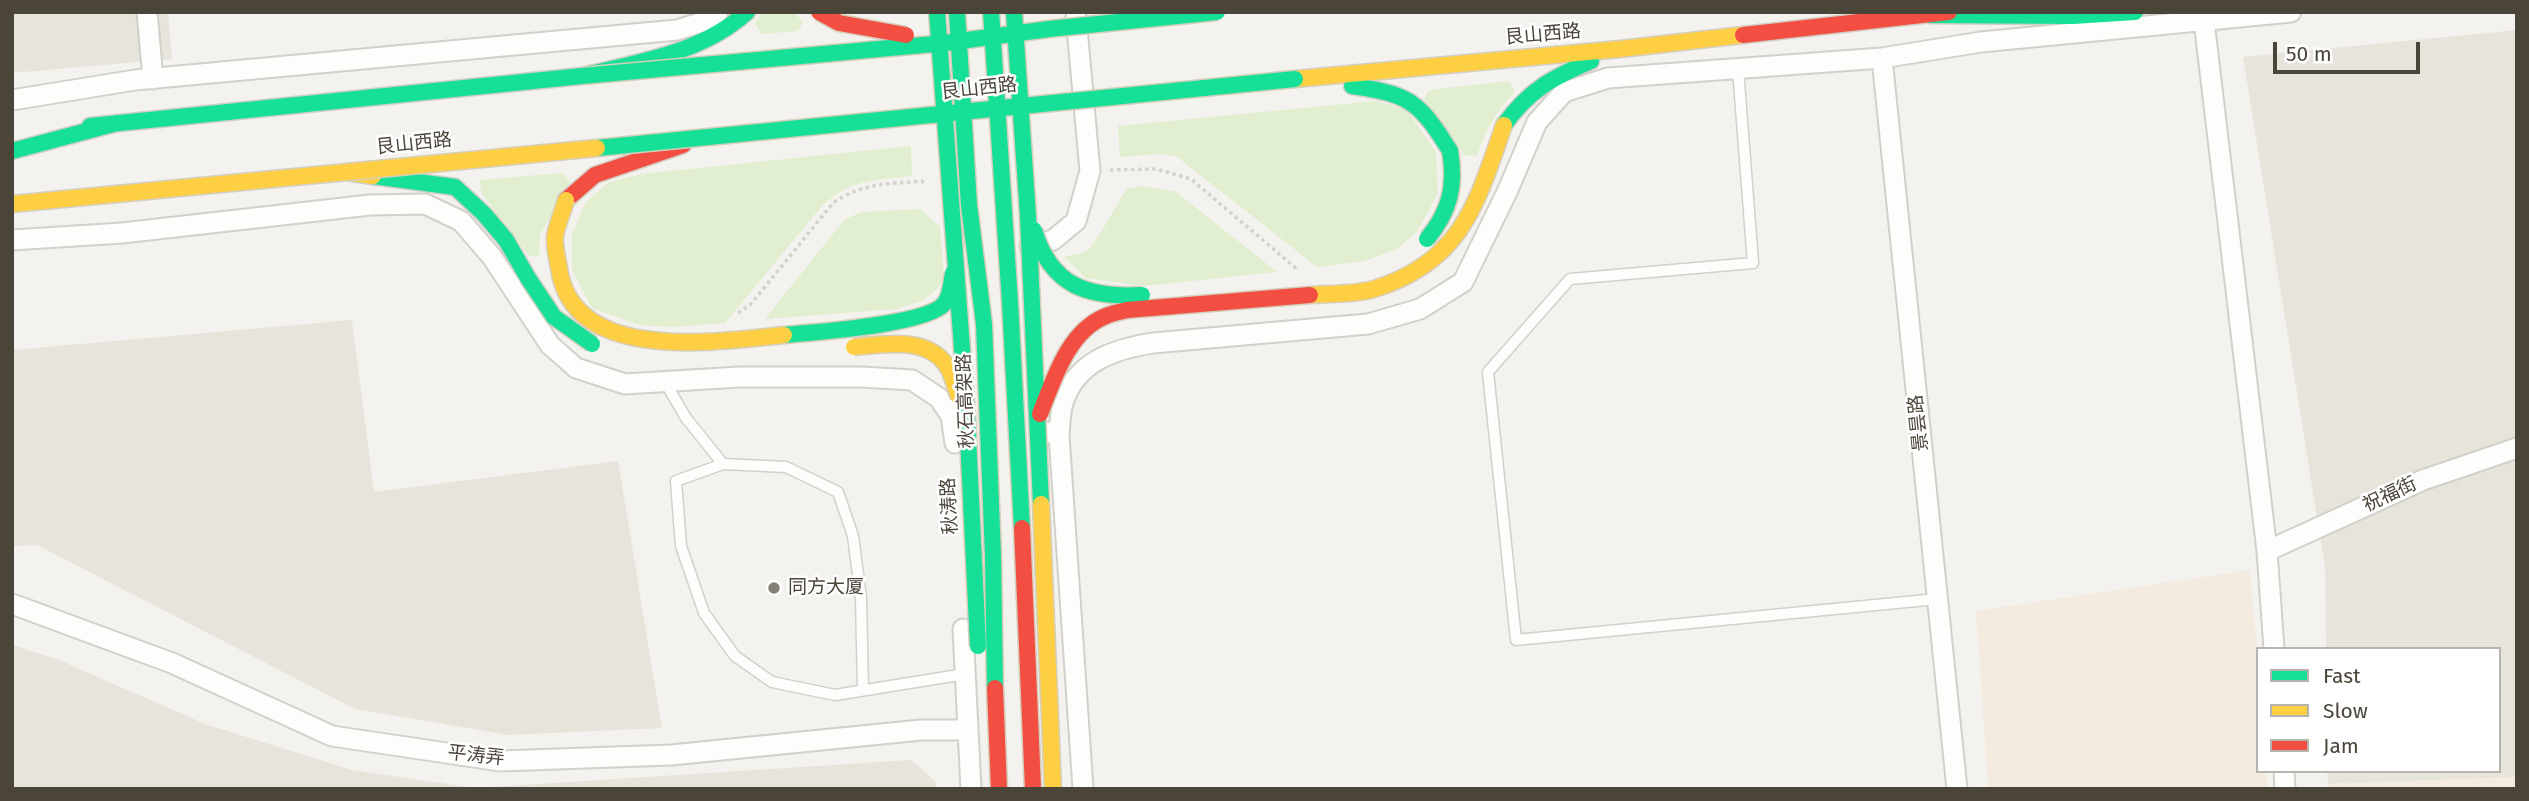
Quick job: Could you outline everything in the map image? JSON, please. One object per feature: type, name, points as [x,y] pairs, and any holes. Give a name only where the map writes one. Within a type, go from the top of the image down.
[{"type":"main road","points":[[582,76],[655,58],[698,43],[723,32],[747,12]]},
{"type":"main road","points":[[819,12],[839,23],[945,43]]},
{"type":"main road","name":"秋涛路","points":[[937,12],[967,416],[985,789]]},
{"type":"main road","name":"秋石高架路","points":[[957,12],[969,205],[984,324],[999,789]]},
{"type":"main road","points":[[991,12],[1005,196],[1033,789]]},
{"type":"main road","points":[[1014,12],[1028,216],[1027,427],[1053,789]]},
{"type":"main road","points":[[1049,29],[1104,12]]},
{"type":"main road","points":[[12,134],[582,76],[945,43],[1049,29],[1217,12]]},
{"type":"main road","name":"艮山西路","points":[[12,204],[1620,49],[1949,12]]},
{"type":"main road","points":[[1930,15],[2073,16],[2135,12]]},
{"type":"main road","points":[[1027,427],[1059,365],[1075,341],[1101,317],[1127,310],[1372,290],[1409,275],[1438,258],[1456,236],[1473,208],[1504,125],[1520,101],[1545,81],[1620,49]]},
{"type":"main road","points":[[1028,216],[1044,257],[1056,273],[1072,286],[1095,294],[1129,296],[1364,276],[1399,263],[1442,222],[1450,203],[1455,176],[1450,151],[1434,124],[1414,104],[1392,92],[1295,79]]},
{"type":"main road","points":[[12,151],[117,123]]},
{"type":"main road","points":[[709,136],[595,175],[566,200],[555,240],[559,281],[579,312],[603,330],[639,339],[683,343],[868,327],[911,318],[941,307],[949,295],[955,261]]},
{"type":"main road","points":[[347,172],[455,187],[484,214],[506,240],[554,317],[574,334],[607,353]]},
{"type":"main road","points":[[834,349],[902,343],[930,351],[946,365],[967,416]]},
{"type":"street","points":[[147,12],[153,79]]},
{"type":"street","points":[[12,100],[153,79],[677,30],[709,20],[718,12]]},
{"type":"street","points":[[925,12],[939,209],[965,242],[1017,248],[1053,240],[1076,221],[1090,171],[1075,12]]},
{"type":"street","points":[[1083,789],[1059,435],[1063,402],[1074,380],[1093,362],[1121,348],[1368,324],[1420,309],[1463,282],[1507,192],[1537,122],[1564,92],[1608,78],[1882,58],[1982,42],[2291,12]]},
{"type":"street","points":[[2204,21],[2267,551],[2274,647]]},
{"type":"street","name":"景昙路","points":[[1882,58],[1957,789]]},
{"type":"street","points":[[12,240],[122,233],[370,205],[425,204],[461,221],[492,257],[550,345],[576,369],[625,384],[739,377],[862,377],[912,380],[939,398],[951,416],[955,443],[971,789]]},
{"type":"street","points":[[1017,248],[1027,427]]},
{"type":"street","points":[[955,443],[1027,427],[1059,435]]},
{"type":"street","name":"祝福街","points":[[2267,551],[2423,480],[2517,448]]},
{"type":"street","name":"平涛弄","points":[[12,604],[172,663],[332,736],[500,761],[671,754],[921,730],[967,730]]},
{"type":"lane","points":[[1738,69],[1753,263],[1570,279],[1488,372],[1516,640],[1937,598]]},
{"type":"lane","points":[[665,381],[687,418],[723,464]]},
{"type":"lane","points":[[863,690],[860,598],[853,536],[838,492],[786,467],[723,464],[676,481],[681,546],[704,613],[735,656],[772,682],[835,695],[965,674]]},
{"type":"path","points":[[1090,171],[1156,169],[1191,179],[1304,276]]},
{"type":"path","points":[[736,315],[751,304],[833,203],[848,192],[872,186],[922,181],[939,209]]},
{"type":"shaded area","points":[[12,12],[168,12],[172,59],[12,73]]},
{"type":"shaded area","points":[[2517,30],[2517,777],[2328,784],[2327,773],[2501,773],[2501,647],[2326,647],[2325,567],[2243,57]]},
{"type":"shaded area","points":[[352,320],[374,492],[618,461],[662,728],[508,735],[355,709],[37,545],[12,546],[12,350]]},
{"type":"shaded area","points":[[2250,570],[2256,647],[2256,773],[2266,773],[2267,789],[1988,789],[1976,611]]},
{"type":"shaded area","points":[[12,645],[59,660],[205,724],[352,770],[475,788],[911,760],[936,782],[936,789],[12,789]]},
{"type":"shaded area","points":[[2517,777],[2517,789],[2328,789],[2328,784]]},
{"type":"green space","points":[[762,12],[794,12],[803,22],[798,31],[762,34],[755,24]]},
{"type":"green space","points":[[1509,81],[1515,91],[1492,121],[1477,156],[1464,155],[1424,99],[1429,90]]},
{"type":"green space","points":[[1376,101],[1406,109],[1436,152],[1438,193],[1417,232],[1397,249],[1365,261],[1317,267],[1176,156],[1159,154],[1120,157],[1118,126]]},
{"type":"green space","points":[[911,146],[912,176],[864,182],[833,197],[822,206],[725,323],[671,327],[639,325],[592,308],[572,270],[572,235],[585,203],[609,182],[641,174]]},
{"type":"green space","points":[[562,173],[570,182],[540,235],[539,257],[529,256],[482,194],[479,180]]},
{"type":"green space","points":[[1143,186],[1176,192],[1277,272],[1144,286],[1086,278],[1064,257],[1086,251],[1127,189]]},
{"type":"green space","points":[[920,209],[940,227],[944,277],[937,289],[922,301],[896,309],[765,319],[844,220],[861,212]]},
{"type":"traffic: fast","points":[[90,126],[582,76],[690,47],[729,26],[747,12]]},
{"type":"traffic: fast","points":[[937,12],[967,416],[978,646]]},
{"type":"traffic: fast","points":[[957,12],[969,205],[984,324],[995,688]]},
{"type":"traffic: fast","points":[[991,12],[1022,528]]},
{"type":"traffic: fast","points":[[1014,12],[1028,216],[1041,504]]},
{"type":"traffic: fast","points":[[582,76],[945,43],[1049,29],[1217,12]]},
{"type":"traffic: fast","points":[[1930,15],[2073,16],[2135,12]]},
{"type":"traffic: fast","points":[[1504,125],[1542,86],[1591,61]]},
{"type":"traffic: fast","points":[[597,148],[1295,79]]},
{"type":"traffic: fast","points":[[1352,86],[1387,92],[1411,103],[1430,121],[1450,151]]},
{"type":"traffic: fast","points":[[12,151],[117,123]]},
{"type":"traffic: fast","points":[[1427,239],[1441,218],[1449,198],[1452,176],[1450,151]]},
{"type":"traffic: fast","points":[[373,176],[455,187],[484,214],[506,240],[528,278]]},
{"type":"traffic: fast","points":[[1034,230],[1050,264],[1074,285],[1104,294],[1142,295]]},
{"type":"traffic: fast","points":[[784,335],[869,326],[933,311],[946,301],[953,273]]},
{"type":"traffic: fast","points":[[528,278],[554,317],[592,344]]},
{"type":"traffic: slow","points":[[1295,79],[1743,35]]},
{"type":"traffic: slow","points":[[1310,295],[1367,291],[1404,277],[1428,263],[1447,246],[1462,226],[1485,180],[1504,125]]},
{"type":"traffic: slow","points":[[347,172],[597,148]]},
{"type":"traffic: slow","points":[[12,204],[347,172],[373,176]]},
{"type":"traffic: slow","points":[[566,200],[557,227],[555,248],[570,299],[590,320],[618,333],[651,340],[722,341],[784,335]]},
{"type":"traffic: slow","points":[[854,347],[904,344],[928,350],[947,366],[959,397]]},
{"type":"traffic: slow","points":[[1041,504],[1053,789]]},
{"type":"traffic: jam","points":[[819,12],[839,23],[906,35]]},
{"type":"traffic: jam","points":[[1743,35],[1949,12]]},
{"type":"traffic: jam","points":[[566,200],[595,175],[683,145]]},
{"type":"traffic: jam","points":[[1040,414],[1072,344],[1093,323],[1108,315],[1127,310],[1310,295]]},
{"type":"traffic: jam","points":[[1022,528],[1033,789]]},
{"type":"traffic: jam","points":[[995,688],[999,789]]},
{"type":"place","name":"同方大厦","points":[[774,588]]}]
